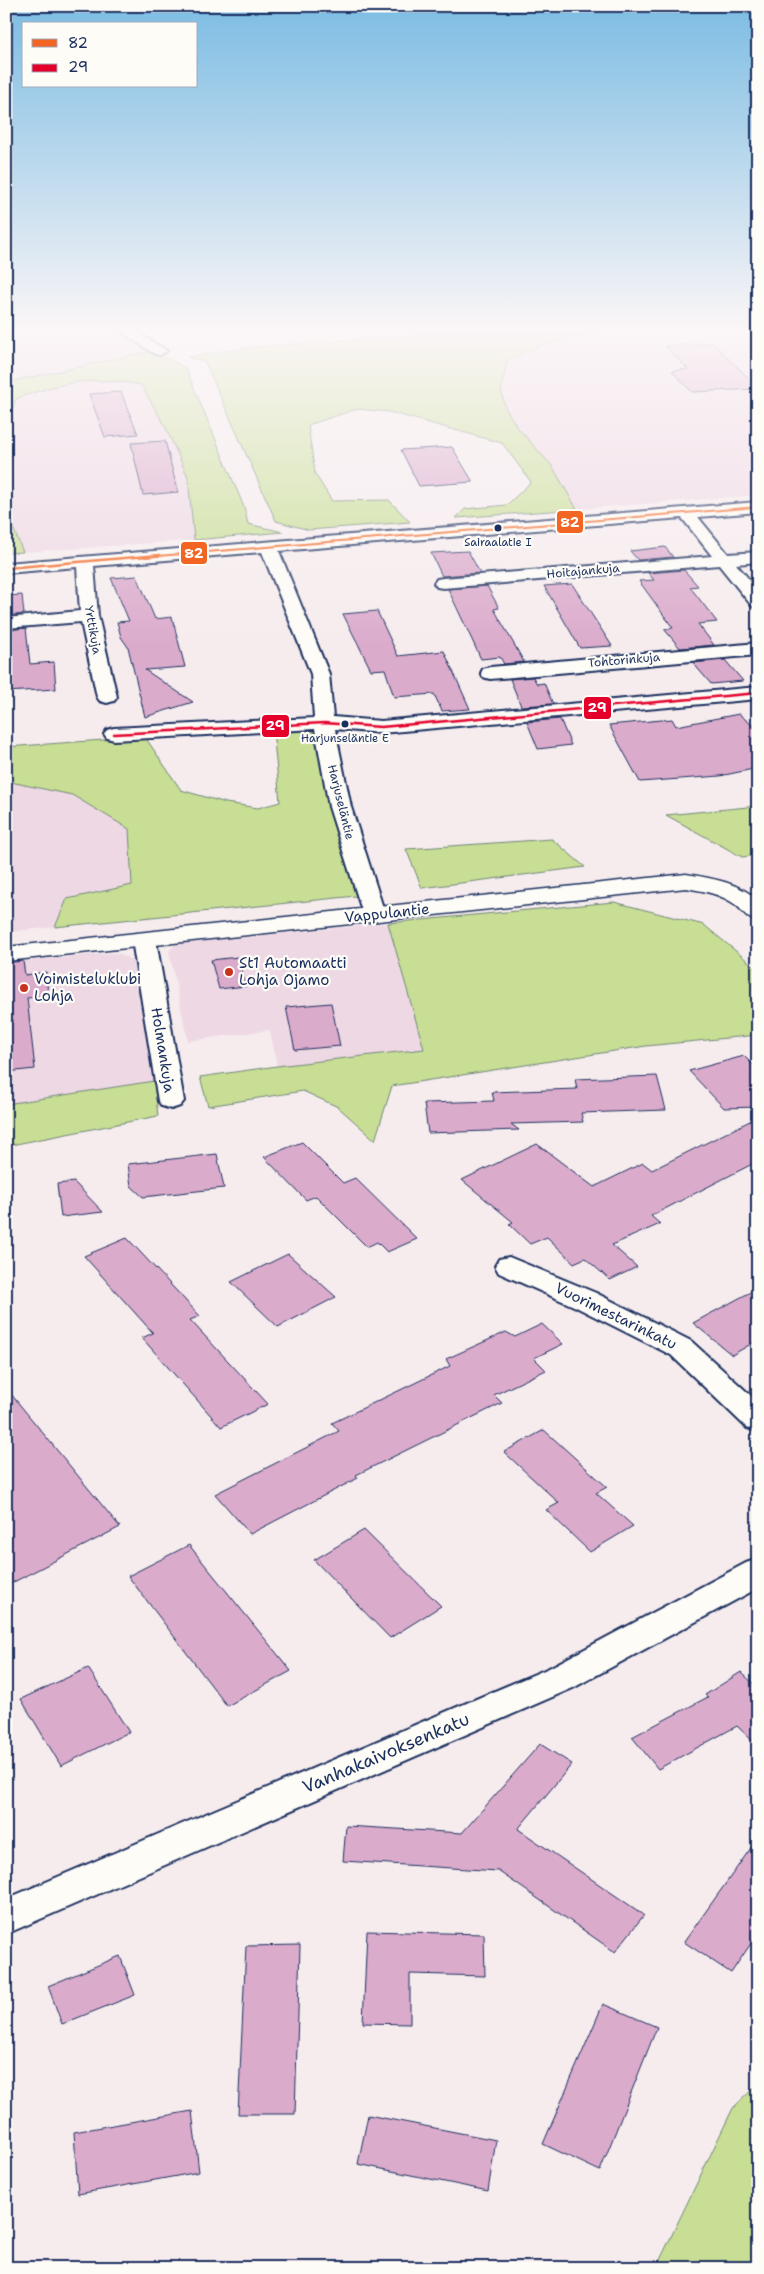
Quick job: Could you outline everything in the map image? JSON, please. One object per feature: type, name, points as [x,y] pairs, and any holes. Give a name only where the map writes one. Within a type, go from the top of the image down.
[{"type":"street","points":[[6,568],[758,507]]},
{"type":"street","points":[[686,513],[722,560],[758,602]]},
{"type":"street","name":"Harjuseläntie","points":[[269,548],[320,674],[324,723],[340,807],[374,914]]},
{"type":"street","name":"Hoitajankuja","points":[[443,583],[758,557]]},
{"type":"street","name":"Yrttikuja","points":[[85,562],[89,616],[106,698]]},
{"type":"street","points":[[6,623],[89,616]]},
{"type":"street","name":"Tohtorinkuja","points":[[490,673],[758,649]]},
{"type":"street","points":[[114,734],[324,723],[353,724],[381,728],[758,694]]},
{"type":"street","name":"Vappulantie","points":[[6,954],[686,881],[712,884],[730,891],[758,915]]},
{"type":"street","name":"Holmankuja","points":[[144,940],[171,1101]]},
{"type":"street","name":"Vuorimestarinkatu","points":[[509,1266],[586,1300],[681,1348],[758,1420]]},
{"type":"street","name":"Vanhakaivoksenkatu","points":[[6,1917],[561,1678],[758,1572]]},
{"type":"shaded area","points":[[8,433],[168,433],[188,477],[194,540],[23,552],[6,511],[6,447]]},
{"type":"shaded area","points":[[522,433],[758,433],[758,495],[577,509],[552,466]]},
{"type":"shaded area","points":[[6,781],[72,795],[129,829],[132,885],[67,899],[55,927],[6,932]]},
{"type":"shaded area","points":[[388,923],[425,1049],[277,1066],[270,1030],[188,1041],[169,951],[176,944]]},
{"type":"shaded area","points":[[110,953],[120,954],[133,961],[154,1081],[6,1104],[6,963]]},
{"type":"green space","points":[[168,433],[213,433],[244,507],[248,524],[283,532],[194,540],[188,477]]},
{"type":"green space","points":[[237,433],[309,433],[315,474],[332,501],[389,500],[410,522],[309,530],[276,521]]},
{"type":"green space","points":[[466,433],[522,433],[552,466],[577,509],[456,518],[465,509],[507,505],[531,482],[502,443]]},
{"type":"green space","points":[[6,511],[23,552],[6,553]]},
{"type":"green space","points":[[273,730],[317,730],[342,852],[356,896],[55,927],[67,899],[132,885],[129,829],[72,795],[6,781],[6,747],[145,737],[181,790],[226,803],[258,808],[280,802]]},
{"type":"green space","points":[[758,806],[758,855],[742,857],[666,815]]},
{"type":"green space","points":[[552,839],[585,867],[422,888],[406,849]]},
{"type":"green space","points":[[614,902],[704,925],[748,961],[758,972],[758,1035],[646,1046],[392,1086],[375,1140],[338,1107],[303,1091],[208,1106],[200,1077],[424,1049],[388,923]]},
{"type":"green space","points":[[154,1081],[158,1116],[6,1146],[6,1104]]},
{"type":"green space","points":[[758,2084],[758,2268],[656,2268],[733,2108]]},
{"type":"building","points":[[104,433],[138,434],[105,437]]},
{"type":"building","points":[[165,441],[178,492],[143,495],[131,443]]},
{"type":"building","points":[[452,447],[473,482],[419,486],[401,450]]},
{"type":"building","points":[[665,547],[673,557],[638,560],[630,551]]},
{"type":"building","points":[[468,551],[480,573],[442,576],[431,553]]},
{"type":"building","points":[[684,570],[698,586],[690,587],[717,622],[698,624],[714,645],[680,648],[664,629],[673,628],[639,581],[654,580],[648,573]]},
{"type":"building","points":[[137,576],[155,619],[172,617],[185,667],[145,670],[193,702],[145,717],[128,647],[121,637],[117,622],[129,621],[111,578]]},
{"type":"building","points":[[572,584],[612,646],[580,648],[544,586]]},
{"type":"building","points":[[487,586],[499,608],[494,609],[524,662],[504,664],[500,657],[481,659],[448,589]]},
{"type":"building","points":[[22,595],[24,614],[6,616],[6,596]]},
{"type":"building","points":[[377,611],[398,656],[444,651],[470,709],[442,711],[434,694],[394,697],[385,669],[371,670],[343,614]]},
{"type":"building","points":[[26,628],[30,664],[54,662],[56,689],[6,692],[6,630]]},
{"type":"building","points":[[725,660],[743,681],[711,684],[693,663]]},
{"type":"building","points":[[533,677],[537,684],[544,683],[553,704],[521,706],[510,679]]},
{"type":"building","points":[[739,714],[758,730],[758,768],[720,776],[640,782],[609,725],[672,719],[676,726]]},
{"type":"building","points":[[560,719],[571,745],[538,749],[527,722]]},
{"type":"building","points":[[238,957],[246,986],[219,989],[211,960]]},
{"type":"building","points":[[23,961],[25,975],[46,972],[48,996],[27,998],[35,1069],[6,1072],[6,963]]},
{"type":"building","points":[[331,1003],[340,1046],[295,1050],[286,1007]]},
{"type":"building","points":[[744,1056],[758,1070],[758,1107],[724,1108],[689,1071]]},
{"type":"building","points":[[657,1076],[666,1110],[581,1113],[583,1122],[511,1124],[519,1130],[428,1133],[424,1103],[494,1101],[492,1092],[577,1089],[575,1079]]},
{"type":"building","points":[[758,1117],[758,1161],[651,1216],[660,1224],[612,1245],[637,1267],[610,1280],[585,1258],[574,1263],[547,1237],[530,1244],[509,1224],[513,1222],[462,1180],[537,1144],[594,1187],[643,1163],[652,1170]]},
{"type":"building","points":[[302,1142],[343,1183],[355,1178],[417,1239],[387,1252],[377,1242],[367,1247],[316,1196],[306,1200],[264,1157]]},
{"type":"building","points":[[217,1154],[224,1188],[143,1197],[131,1186],[128,1164]]},
{"type":"building","points":[[74,1182],[103,1212],[61,1217],[57,1184]]},
{"type":"building","points":[[127,1238],[200,1316],[190,1320],[268,1404],[221,1427],[142,1338],[153,1333],[84,1256]]},
{"type":"building","points":[[288,1254],[336,1297],[278,1327],[231,1282]]},
{"type":"building","points":[[758,1288],[758,1340],[732,1355],[693,1323]]},
{"type":"building","points":[[542,1324],[563,1344],[534,1358],[546,1370],[494,1395],[502,1403],[356,1475],[358,1478],[250,1534],[215,1494],[339,1431],[332,1423],[450,1366],[446,1359],[506,1332],[515,1337]]},
{"type":"building","points":[[6,1388],[120,1527],[6,1586]]},
{"type":"building","points":[[544,1430],[607,1487],[596,1493],[633,1526],[590,1552],[546,1510],[559,1503],[504,1452]]},
{"type":"building","points":[[364,1530],[441,1606],[390,1638],[314,1560]]},
{"type":"building","points":[[189,1545],[291,1671],[227,1706],[128,1576]]},
{"type":"building","points":[[88,1668],[129,1732],[61,1766],[21,1699]]},
{"type":"building","points":[[741,1672],[758,1688],[758,1746],[737,1726],[658,1769],[632,1737],[708,1697],[705,1695]]},
{"type":"building","points":[[540,1744],[572,1764],[518,1829],[644,1915],[615,1952],[498,1871],[343,1861],[346,1826],[462,1833]]},
{"type":"building","points":[[758,1838],[758,1933],[731,1973],[684,1942]]},
{"type":"building","points":[[367,1931],[484,1934],[485,1976],[410,1974],[410,2024],[363,2023]]},
{"type":"building","points":[[300,1945],[295,2114],[238,2114],[246,1946]]},
{"type":"building","points":[[120,1956],[135,1995],[62,2024],[48,1986]]},
{"type":"building","points":[[603,2004],[657,2027],[600,2171],[543,2144]]},
{"type":"building","points":[[192,2111],[199,2172],[78,2194],[74,2132]]},
{"type":"building","points":[[368,2115],[496,2140],[488,2191],[358,2164]]},
{"type":"transit line","name":"82","points":[[6,568],[758,507]]},
{"type":"transit line","name":"29","points":[[114,734],[324,723],[381,727],[758,693]]},
{"type":"place","name":"Sairaalatie I","points":[[498,528]]},
{"type":"place","name":"Harjunseläntie E","points":[[345,724]]},
{"type":"place","name":"St1 Automaatti Lohja Ojamo","points":[[229,972]]},
{"type":"place","name":"Voimisteluklubi Lohja","points":[[24,988]]}]
